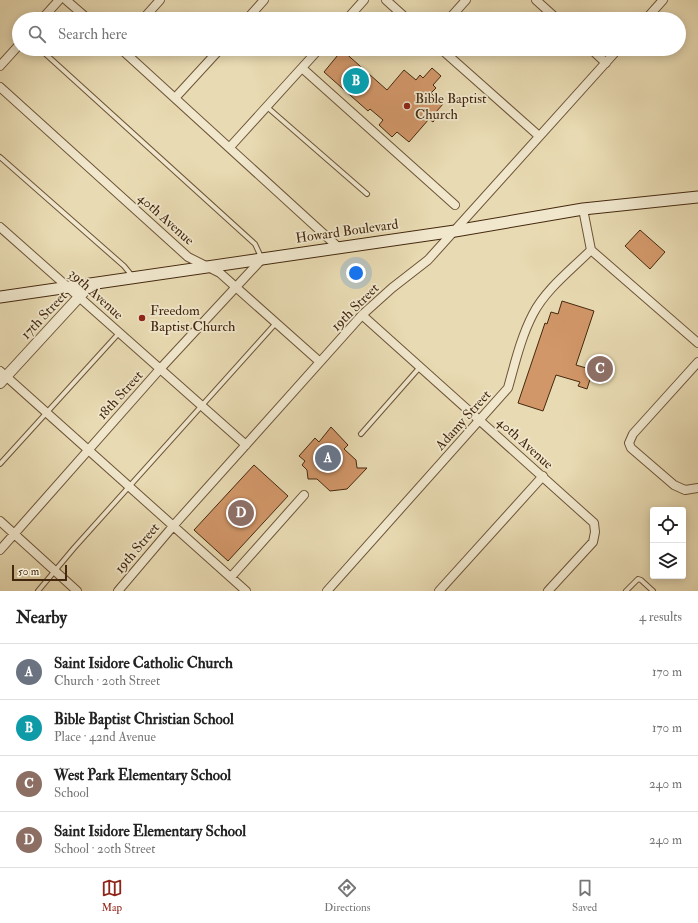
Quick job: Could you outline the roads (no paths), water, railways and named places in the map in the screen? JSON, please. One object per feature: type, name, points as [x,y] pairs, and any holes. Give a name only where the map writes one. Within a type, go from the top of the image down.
[{"type":"main road","name":"Howard Boulevard","points":[[0,297],[455,231],[583,209],[698,197]]},
{"type":"street","points":[[48,12],[59,0]]},
{"type":"street","points":[[66,0],[80,12]]},
{"type":"street","points":[[149,12],[160,0]]},
{"type":"street","points":[[253,12],[264,0]]},
{"type":"street","points":[[353,12],[364,0]]},
{"type":"street","points":[[386,0],[399,12]]},
{"type":"street","points":[[455,12],[466,0]]},
{"type":"street","points":[[536,0],[549,12]]},
{"type":"street","points":[[651,0],[660,3],[652,12]]},
{"type":"street","points":[[0,66],[12,53]]},
{"type":"street","points":[[129,56],[338,247]]},
{"type":"street","points":[[175,98],[214,56]]},
{"type":"street","points":[[230,147],[313,56]]},
{"type":"street","points":[[449,56],[539,136]]},
{"type":"street","points":[[599,56],[606,62]]},
{"type":"street","name":"19th Street","points":[[118,591],[174,525],[362,315],[392,288],[428,260],[612,56]]},
{"type":"street","points":[[302,68],[455,205]]},
{"type":"street","name":"40th Avenue","points":[[0,87],[188,257],[220,273],[320,362]]},
{"type":"street","points":[[583,209],[591,250],[698,343]]},
{"type":"street","name":"39th Avenue","points":[[0,227],[246,444]]},
{"type":"street","name":"Adamy Street","points":[[327,591],[508,388],[520,348],[533,314],[553,286],[591,250]]},
{"type":"street","name":"18th Street","points":[[0,550],[160,369],[235,286],[262,259]]},
{"type":"street","name":"17th Street","points":[[2,377],[91,284]]},
{"type":"street","name":"40th Avenue","points":[[362,315],[594,523],[595,538],[548,591]]},
{"type":"street","points":[[698,362],[633,434],[629,443],[631,448],[674,485],[686,490],[698,488]]},
{"type":"street","points":[[2,377],[45,412],[174,525],[246,591]]},
{"type":"street","points":[[440,591],[543,476]]},
{"type":"street","points":[[231,577],[304,495]]},
{"type":"street","points":[[0,521],[77,591]]},
{"type":"lane","points":[[48,56],[254,244],[262,259]]},
{"type":"lane","points":[[267,107],[367,194]]},
{"type":"lane","points":[[0,156],[124,266],[134,278]]},
{"type":"lane","points":[[38,591],[276,322]]},
{"type":"lane","points":[[0,464],[45,412],[119,332]]},
{"type":"lane","points":[[361,434],[420,367]]},
{"type":"lane","points":[[626,591],[638,579],[653,591]]},
{"type":"place","name":"Bible Baptist Christian School","points":[[356,81]]},
{"type":"place","name":"Bible Baptist Church","points":[[407,106]]},
{"type":"place","name":"Freedom Baptist Church","points":[[142,318]]},
{"type":"place","name":"West Park Elementary School","points":[[600,369]]},
{"type":"place","name":"Saint Isidore Catholic Church","points":[[328,458]]},
{"type":"place","name":"Saint Isidore Elementary School","points":[[241,513]]}]
